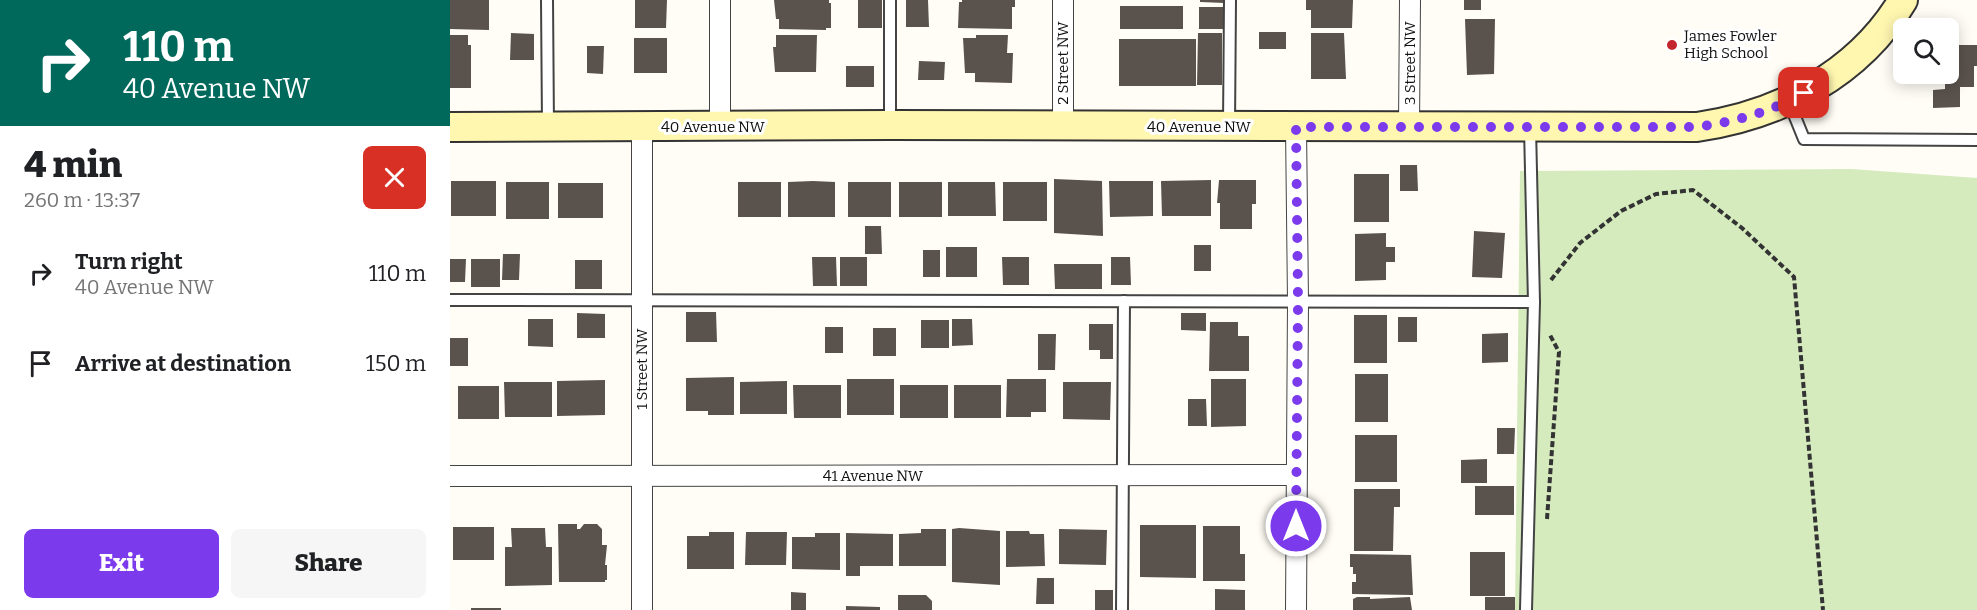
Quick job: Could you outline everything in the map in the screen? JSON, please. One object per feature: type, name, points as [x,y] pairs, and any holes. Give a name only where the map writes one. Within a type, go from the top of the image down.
[{"type":"street","points":[[720,0],[720,127]]},
{"type":"street","name":"2 Street NW","points":[[1063,0],[1063,126]]},
{"type":"street","name":"3 Street NW","points":[[1409,126],[1410,0]]},
{"type":"street","name":"40 Avenue NW","points":[[450,127],[890,125],[1697,127],[1726,123],[1788,102],[1819,85],[1865,48],[1903,0]]},
{"type":"street","name":"1 Street NW","points":[[642,127],[642,610]]},
{"type":"street","points":[[1296,127],[1298,302],[1296,610]]},
{"type":"street","name":"41 Avenue NW","points":[[450,476],[1296,475]]},
{"type":"lane","points":[[548,0],[548,127]]},
{"type":"lane","points":[[890,0],[890,125]]},
{"type":"lane","points":[[1229,126],[1230,0]]},
{"type":"lane","points":[[1788,102],[1804,139],[1977,140]]},
{"type":"lane","points":[[1526,610],[1534,302],[1530,128]]},
{"type":"lane","points":[[450,300],[1534,302]]},
{"type":"lane","points":[[1122,610],[1124,302]]},
{"type":"path","points":[[1547,528],[1559,352],[1534,302],[1580,243],[1621,211],[1656,194],[1693,190],[1742,228],[1794,277],[1823,610]]},
{"type":"green space","points":[[1851,169],[1977,178],[1977,610],[1515,610],[1520,171]]},
{"type":"building","points":[[450,0],[489,0],[489,30],[450,29]]},
{"type":"building","points":[[635,0],[667,0],[666,28],[635,28]]},
{"type":"building","points":[[774,0],[829,0],[831,28],[826,28],[826,30],[779,29]]},
{"type":"building","points":[[858,0],[882,0],[882,28],[858,28]]},
{"type":"building","points":[[906,0],[928,0],[929,27],[906,27]]},
{"type":"building","points":[[962,0],[1015,0],[1015,7],[1012,7],[1012,29],[958,28],[959,2]]},
{"type":"building","points":[[1200,0],[1225,0],[1225,3],[1200,2]]},
{"type":"building","points":[[1306,0],[1353,0],[1352,28],[1311,28],[1311,10],[1306,10]]},
{"type":"building","points":[[1464,0],[1481,0],[1481,10],[1464,10]]},
{"type":"building","points":[[1120,6],[1183,6],[1183,29],[1120,29]]},
{"type":"building","points":[[1199,7],[1224,7],[1224,29],[1199,29]]},
{"type":"building","points":[[1465,19],[1495,19],[1494,74],[1467,75]]},
{"type":"building","points":[[1259,32],[1286,32],[1286,49],[1259,49]]},
{"type":"building","points":[[511,33],[534,34],[534,60],[510,60]]},
{"type":"building","points":[[1198,33],[1222,33],[1222,85],[1197,85]]},
{"type":"building","points":[[1311,33],[1344,33],[1346,79],[1311,79]]},
{"type":"building","points":[[450,35],[468,35],[468,45],[471,45],[471,88],[450,88]]},
{"type":"building","points":[[776,35],[817,35],[816,72],[775,72],[773,47],[776,47]]},
{"type":"building","points":[[976,35],[1008,35],[1007,53],[1013,53],[1012,83],[975,82],[975,73],[965,73],[963,38],[976,38]]},
{"type":"building","points":[[634,38],[667,38],[667,73],[634,73]]},
{"type":"building","points":[[1119,39],[1196,39],[1196,86],[1119,86]]},
{"type":"building","points":[[1959,45],[1977,45],[1974,87],[1960,87],[1960,107],[1933,108],[1933,90],[1945,89],[1945,84],[1959,84]]},
{"type":"building","points":[[587,46],[604,46],[603,74],[587,73]]},
{"type":"building","points":[[919,61],[945,62],[944,80],[918,80]]},
{"type":"building","points":[[846,66],[874,66],[874,87],[846,87]]},
{"type":"building","points":[[1400,165],[1417,165],[1418,191],[1400,191]]},
{"type":"building","points":[[1354,174],[1389,174],[1389,222],[1354,222]]},
{"type":"building","points":[[1054,179],[1102,181],[1103,236],[1054,233]]},
{"type":"building","points":[[1211,180],[1211,216],[1162,216],[1161,181]]},
{"type":"building","points":[[1219,180],[1256,180],[1256,204],[1252,204],[1252,229],[1220,229],[1220,203],[1217,203]]},
{"type":"building","points":[[451,181],[496,181],[496,216],[451,216]]},
{"type":"building","points":[[1109,181],[1153,181],[1153,216],[1110,217]]},
{"type":"building","points":[[506,182],[549,182],[549,219],[506,219]]},
{"type":"building","points":[[738,182],[781,182],[781,217],[738,217]]},
{"type":"building","points":[[788,182],[835,182],[835,217],[788,217]]},
{"type":"building","points":[[848,182],[891,182],[891,217],[848,217]]},
{"type":"building","points":[[899,182],[942,182],[942,217],[899,217]]},
{"type":"building","points":[[948,182],[995,182],[996,216],[948,216]]},
{"type":"building","points":[[1003,182],[1047,182],[1047,221],[1003,221]]},
{"type":"building","points":[[558,183],[603,183],[603,218],[558,218]]},
{"type":"building","points":[[865,226],[881,226],[882,254],[865,254]]},
{"type":"building","points":[[1474,231],[1505,233],[1502,278],[1472,277]]},
{"type":"building","points":[[1386,233],[1386,247],[1395,247],[1395,262],[1386,262],[1386,280],[1355,281],[1355,234]]},
{"type":"building","points":[[1194,245],[1211,245],[1211,271],[1194,271]]},
{"type":"building","points":[[946,247],[977,247],[977,277],[946,277]]},
{"type":"building","points":[[923,250],[940,250],[940,277],[923,277]]},
{"type":"building","points":[[503,254],[520,254],[519,280],[502,280]]},
{"type":"building","points":[[812,257],[836,257],[837,286],[813,286]]},
{"type":"building","points":[[840,257],[867,257],[867,286],[840,286]]},
{"type":"building","points":[[1002,257],[1029,257],[1029,285],[1003,285]]},
{"type":"building","points":[[1111,257],[1130,257],[1131,285],[1111,285]]},
{"type":"building","points":[[450,259],[466,259],[465,282],[450,282]]},
{"type":"building","points":[[471,259],[500,259],[500,287],[471,287]]},
{"type":"building","points":[[575,260],[602,260],[602,289],[575,289]]},
{"type":"building","points":[[1054,264],[1102,264],[1102,289],[1055,289]]},
{"type":"building","points":[[686,312],[716,312],[717,342],[686,342]]},
{"type":"building","points":[[577,313],[605,314],[605,338],[577,338]]},
{"type":"building","points":[[1181,313],[1206,313],[1206,331],[1181,330]]},
{"type":"building","points":[[1354,315],[1387,315],[1387,363],[1354,363]]},
{"type":"building","points":[[1398,317],[1417,317],[1417,342],[1398,342]]},
{"type":"building","points":[[528,319],[553,319],[553,347],[528,346]]},
{"type":"building","points":[[952,319],[972,319],[973,345],[952,346]]},
{"type":"building","points":[[921,320],[949,320],[949,348],[921,348]]},
{"type":"building","points":[[1210,322],[1238,322],[1238,336],[1249,336],[1249,371],[1209,371]]},
{"type":"building","points":[[1089,324],[1113,324],[1113,359],[1100,359],[1100,350],[1089,350]]},
{"type":"building","points":[[825,327],[843,327],[843,353],[825,353]]},
{"type":"building","points":[[873,328],[896,328],[896,356],[873,356]]},
{"type":"building","points":[[1508,333],[1508,362],[1482,363],[1482,334]]},
{"type":"building","points":[[1038,334],[1056,334],[1055,370],[1038,370]]},
{"type":"building","points":[[450,338],[468,338],[468,366],[450,366]]},
{"type":"building","points":[[1355,374],[1388,374],[1388,422],[1355,422]]},
{"type":"building","points":[[734,377],[734,415],[708,415],[708,411],[686,411],[686,378]]},
{"type":"building","points":[[847,379],[894,379],[894,415],[847,415]]},
{"type":"building","points":[[1007,379],[1046,379],[1046,412],[1031,412],[1031,417],[1006,417]]},
{"type":"building","points":[[1211,379],[1246,379],[1246,426],[1211,427]]},
{"type":"building","points":[[605,380],[605,415],[557,416],[557,381]]},
{"type":"building","points":[[787,381],[787,414],[740,414],[740,382]]},
{"type":"building","points":[[504,382],[552,382],[552,417],[505,417]]},
{"type":"building","points":[[1063,382],[1111,382],[1110,420],[1063,419]]},
{"type":"building","points":[[793,385],[841,385],[841,418],[794,418]]},
{"type":"building","points":[[900,385],[948,385],[948,418],[900,418]]},
{"type":"building","points":[[954,385],[1001,385],[1001,418],[954,418]]},
{"type":"building","points":[[458,386],[499,386],[499,419],[458,419]]},
{"type":"building","points":[[1188,399],[1206,399],[1207,426],[1188,426]]},
{"type":"building","points":[[1497,428],[1515,428],[1514,454],[1497,454]]},
{"type":"building","points":[[1355,435],[1397,435],[1397,482],[1355,482]]},
{"type":"building","points":[[1487,459],[1487,483],[1461,483],[1461,460]]},
{"type":"building","points":[[1475,486],[1514,486],[1514,515],[1475,515]]},
{"type":"building","points":[[1354,489],[1400,489],[1400,507],[1394,507],[1393,551],[1354,551]]},
{"type":"building","points":[[558,524],[577,524],[577,529],[580,529],[584,524],[597,524],[602,529],[602,545],[607,545],[605,565],[607,565],[607,580],[605,582],[559,582]]},
{"type":"building","points":[[1140,525],[1196,525],[1196,578],[1140,577]]},
{"type":"building","points":[[1203,526],[1240,526],[1240,554],[1245,554],[1245,581],[1203,581]]},
{"type":"building","points":[[453,527],[494,527],[494,560],[453,560]]},
{"type":"building","points":[[511,528],[545,528],[546,547],[552,547],[552,585],[505,586],[505,547],[512,547]]},
{"type":"building","points":[[921,529],[946,529],[946,566],[899,566],[899,534],[921,533]]},
{"type":"building","points":[[952,529],[1000,531],[1000,585],[952,582]]},
{"type":"building","points":[[1059,529],[1107,530],[1106,565],[1059,564]]},
{"type":"building","points":[[1006,531],[1029,531],[1030,534],[1044,534],[1045,566],[1006,567]]},
{"type":"building","points":[[709,532],[734,532],[734,569],[687,569],[687,536],[709,536]]},
{"type":"building","points":[[746,532],[787,532],[786,565],[745,565]]},
{"type":"building","points":[[815,533],[840,533],[840,570],[792,569],[792,537],[815,537]]},
{"type":"building","points":[[846,533],[893,534],[893,566],[860,566],[860,576],[846,576]]},
{"type":"building","points":[[1470,552],[1505,552],[1505,596],[1470,596]]},
{"type":"building","points":[[1350,554],[1411,555],[1413,595],[1352,594],[1352,582],[1356,582],[1356,574],[1353,574],[1353,567],[1350,567]]},
{"type":"building","points":[[1037,578],[1054,578],[1054,604],[1036,604]]},
{"type":"building","points":[[1215,589],[1245,590],[1245,610],[1215,610]]},
{"type":"building","points":[[1095,590],[1113,590],[1113,610],[1095,610]]},
{"type":"building","points":[[791,592],[806,593],[806,610],[791,610]]},
{"type":"building","points":[[898,595],[926,595],[932,601],[932,610],[898,610]]},
{"type":"building","points":[[1370,597],[1370,599],[1410,597],[1412,610],[1353,610],[1353,599]]},
{"type":"building","points":[[1485,597],[1515,597],[1515,610],[1485,610]]},
{"type":"building","points":[[846,606],[880,607],[880,610],[846,610]]},
{"type":"building","points":[[471,608],[501,608],[501,610],[471,610]]},
{"type":"place","name":"James Fowler High School","points":[[1672,45]]},
{"type":"route","points":[[1296,526],[1298,302],[1296,127],[1697,127],[1726,123],[1761,112],[1804,93]]}]
